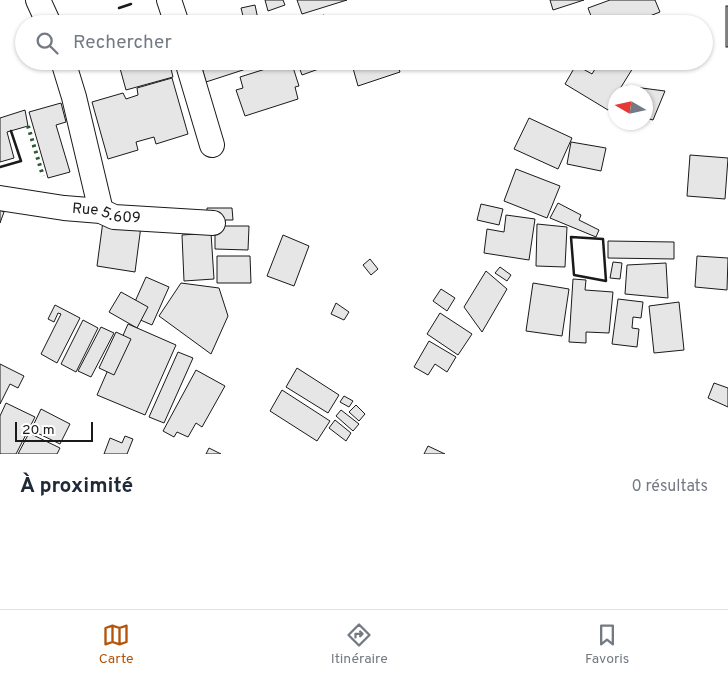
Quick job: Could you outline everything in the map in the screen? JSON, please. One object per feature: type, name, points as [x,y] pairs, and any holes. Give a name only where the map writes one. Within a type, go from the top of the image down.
[{"type":"street","points":[[38,0],[45,15]]},
{"type":"street","points":[[169,0],[173,15]]},
{"type":"street","points":[[66,70],[101,211]]},
{"type":"street","points":[[190,70],[212,145]]},
{"type":"street","name":"Rue 5.609","points":[[0,198],[64,208],[101,211],[114,216],[213,223]]},
{"type":"building","points":[[265,0],[283,0],[285,5],[268,11]]},
{"type":"building","points":[[297,0],[347,0],[302,14]]},
{"type":"building","points":[[550,0],[584,0],[553,10]]},
{"type":"building","points":[[610,0],[655,0],[660,12],[652,15],[591,15],[588,8]]},
{"type":"building","points":[[255,5],[257,15],[243,15],[241,8]]},
{"type":"building","points":[[726,6],[728,6],[728,47],[726,47]]},
{"type":"building","points":[[120,70],[171,70],[173,77],[126,90]]},
{"type":"building","points":[[203,70],[243,70],[206,82]]},
{"type":"building","points":[[262,70],[294,70],[299,86],[295,87],[298,99],[245,116],[236,90],[243,88],[240,77]]},
{"type":"building","points":[[300,70],[316,70],[302,75]]},
{"type":"building","points":[[354,70],[399,70],[400,72],[358,86]]},
{"type":"building","points":[[573,70],[585,70],[592,74],[594,70],[632,70],[622,85],[608,85],[608,110],[565,84]]},
{"type":"building","points":[[172,78],[188,134],[156,144],[154,137],[136,142],[138,150],[108,159],[92,102],[123,93],[126,99],[138,95],[137,88]]},
{"type":"building","points":[[653,89],[665,91],[653,120]]},
{"type":"building","points":[[61,103],[66,122],[56,125],[70,172],[48,178],[29,112]]},
{"type":"building","points":[[25,110],[28,126],[7,132],[14,158],[0,162],[0,118]]},
{"type":"building","points":[[529,118],[572,138],[558,169],[514,149]]},
{"type":"building","points":[[571,142],[606,148],[601,171],[567,164]]},
{"type":"building","points":[[690,155],[728,158],[725,199],[687,196]]},
{"type":"building","points":[[516,169],[560,186],[547,218],[504,201]]},
{"type":"building","points":[[558,203],[581,215],[579,220],[599,230],[596,237],[550,218]]},
{"type":"building","points":[[481,204],[503,209],[499,225],[477,220]]},
{"type":"building","points":[[207,208],[232,208],[233,220],[207,220]]},
{"type":"building","points":[[0,210],[4,212],[0,223]]},
{"type":"building","points":[[506,215],[535,219],[529,260],[484,253],[487,229],[504,232]]},
{"type":"building","points":[[103,221],[141,226],[135,272],[97,266]]},
{"type":"building","points":[[537,224],[567,227],[565,267],[536,266]]},
{"type":"building","points":[[215,226],[249,226],[248,250],[215,249]]},
{"type":"building","points":[[211,233],[214,279],[184,281],[182,235]]},
{"type":"building","points":[[283,235],[309,246],[294,286],[267,276]]},
{"type":"building","points":[[608,241],[674,242],[674,259],[608,258]]},
{"type":"building","points":[[217,256],[250,256],[251,283],[217,283]]},
{"type":"building","points":[[697,256],[728,258],[727,290],[695,287]]},
{"type":"building","points":[[370,259],[378,269],[371,275],[363,265]]},
{"type":"building","points":[[613,262],[622,263],[620,279],[610,278]]},
{"type":"building","points":[[666,263],[668,298],[625,294],[627,265]]},
{"type":"building","points":[[500,267],[511,275],[507,281],[495,273]]},
{"type":"building","points":[[486,271],[507,289],[482,332],[464,307]]},
{"type":"building","points":[[146,277],[169,287],[152,325],[129,315]]},
{"type":"building","points":[[573,279],[586,280],[585,290],[613,292],[609,333],[586,332],[586,343],[569,342]]},
{"type":"building","points":[[181,283],[219,288],[228,316],[211,354],[159,316]]},
{"type":"building","points":[[533,283],[569,289],[562,336],[526,331]]},
{"type":"building","points":[[441,289],[455,298],[447,311],[433,301]]},
{"type":"building","points":[[121,292],[148,307],[137,328],[109,312]]},
{"type":"building","points":[[618,299],[643,302],[641,318],[633,317],[632,328],[639,329],[637,347],[612,344]]},
{"type":"building","points":[[679,302],[684,350],[654,353],[649,306]]},
{"type":"building","points":[[336,303],[349,312],[344,320],[331,314]]},
{"type":"building","points":[[55,305],[80,318],[57,363],[41,354],[61,314],[58,313],[54,322],[48,319]]},
{"type":"building","points":[[440,313],[472,334],[458,355],[427,334]]},
{"type":"building","points":[[83,320],[98,328],[76,372],[61,364]]},
{"type":"building","points":[[128,324],[176,345],[145,415],[97,395]]},
{"type":"building","points":[[101,327],[114,333],[91,377],[78,371]]},
{"type":"building","points":[[116,332],[131,339],[114,375],[99,368]]},
{"type":"building","points":[[429,341],[456,357],[447,372],[435,364],[428,375],[414,367]]},
{"type":"building","points":[[178,352],[193,358],[164,423],[149,417]]},
{"type":"building","points":[[0,364],[24,376],[18,388],[10,384],[0,404]]},
{"type":"building","points":[[297,368],[339,395],[328,413],[286,387]]},
{"type":"building","points":[[196,370],[225,386],[202,427],[196,423],[188,437],[177,432],[174,437],[163,431]]},
{"type":"building","points":[[714,383],[728,388],[728,407],[708,398]]},
{"type":"building","points":[[282,390],[330,421],[317,441],[270,411]]},
{"type":"building","points":[[344,396],[353,401],[349,407],[340,402]]},
{"type":"building","points":[[6,403],[35,417],[16,454],[0,454],[0,416]]},
{"type":"building","points":[[356,405],[365,414],[359,421],[349,412]]},
{"type":"building","points":[[41,409],[70,424],[60,444],[31,430]]},
{"type":"building","points":[[341,410],[359,424],[353,431],[336,416]]},
{"type":"building","points":[[335,420],[351,433],[346,441],[329,428]]},
{"type":"building","points":[[29,433],[60,448],[57,454],[18,454]]},
{"type":"building","points":[[125,436],[133,439],[127,454],[104,454],[110,438],[122,443]]},
{"type":"building","points":[[428,446],[445,454],[424,454]]},
{"type":"building","points":[[209,448],[221,454],[206,454]]},
{"type":"hedge","points":[[28,126],[43,176]]},
{"type":"wall","points":[[119,8],[131,4]]},
{"type":"wall","points":[[0,167],[21,161],[11,131]]},
{"type":"wall","points":[[571,237],[603,239],[606,281],[574,275],[571,237]]}]
